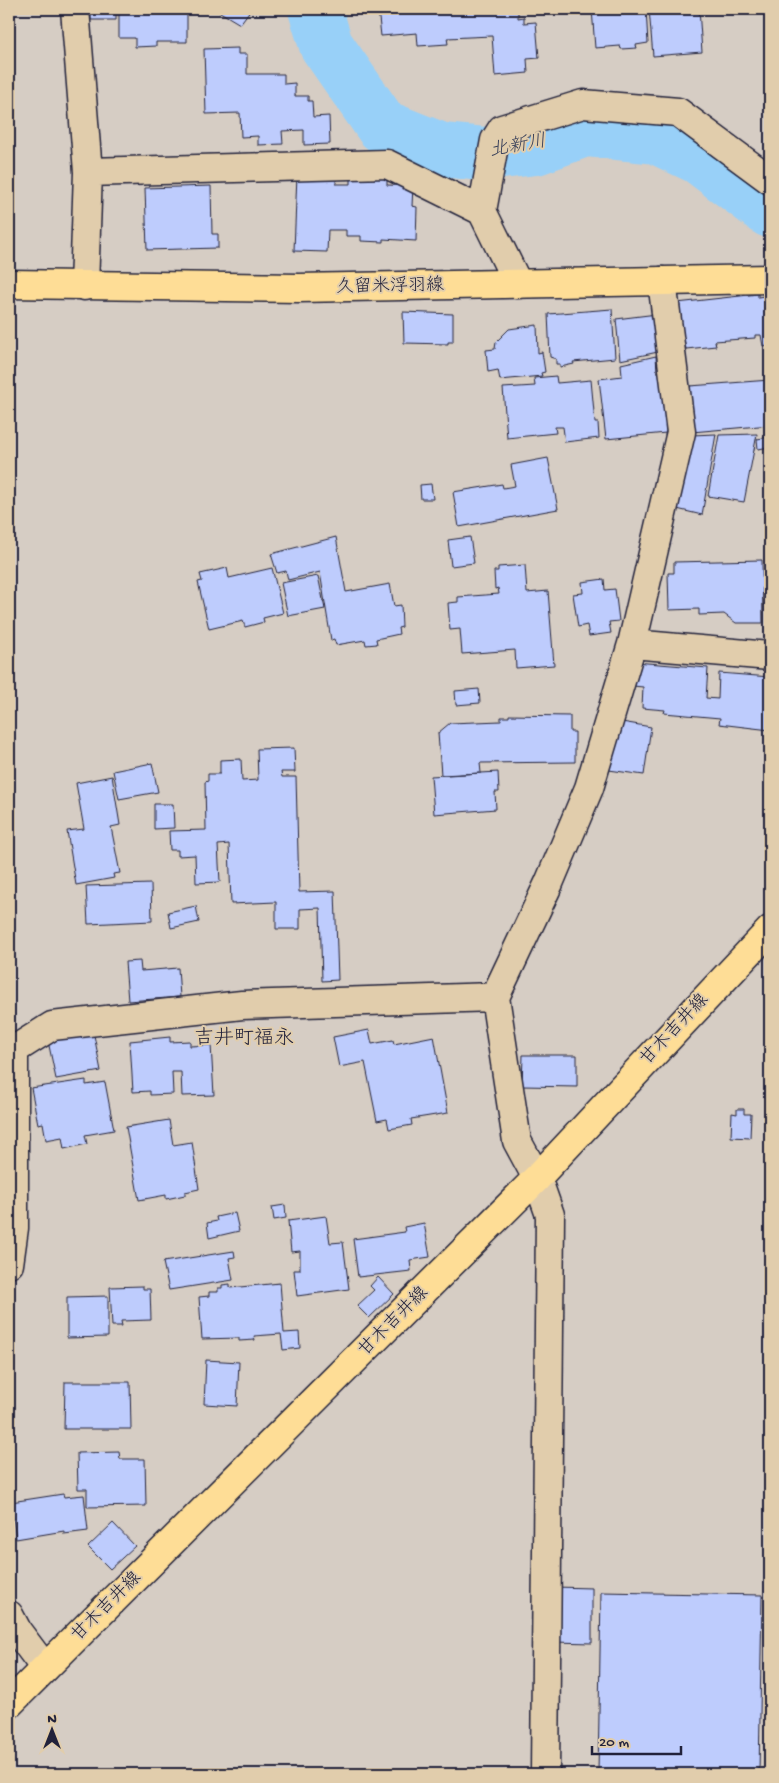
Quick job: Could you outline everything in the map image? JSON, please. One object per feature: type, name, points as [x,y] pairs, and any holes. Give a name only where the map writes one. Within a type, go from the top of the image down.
[{"type":"main road","name":"久留米浮羽線","points":[[9,284],[299,288],[770,278]]},
{"type":"main road","name":"甘木吉井線","points":[[9,1704],[537,1178],[770,930]]},
{"type":"street","points":[[75,9],[88,172],[84,286]]},
{"type":"street","points":[[518,284],[482,211],[495,140],[502,129],[583,104],[678,112],[770,180]]},
{"type":"street","points":[[88,172],[387,164],[482,211]]},
{"type":"street","points":[[545,1774],[550,1215],[537,1178],[517,1141],[495,997],[549,883],[589,788],[632,644],[681,432],[662,281]]},
{"type":"street","points":[[632,644],[770,656]]},
{"type":"street","points":[[9,1264],[12,1228],[14,1050],[52,1026],[242,1005],[495,997]]},
{"type":"street","points":[[9,1615],[18,1632],[45,1668]]},
{"type":"building","points":[[91,9],[116,9],[116,20],[91,20]]},
{"type":"building","points":[[119,9],[187,9],[187,42],[156,42],[156,46],[135,47],[135,38],[119,38]]},
{"type":"building","points":[[215,9],[251,9],[240,24]]},
{"type":"building","points":[[378,9],[518,9],[518,18],[524,17],[524,23],[536,22],[539,58],[527,59],[528,73],[495,76],[492,36],[447,38],[448,44],[418,46],[417,33],[381,36]]},
{"type":"building","points":[[592,9],[646,9],[648,43],[636,45],[637,48],[621,49],[620,46],[595,48]]},
{"type":"building","points":[[649,9],[699,9],[702,52],[653,56]]},
{"type":"building","points":[[238,48],[238,54],[247,54],[247,74],[284,74],[284,84],[295,83],[295,96],[308,96],[308,101],[312,101],[313,117],[329,116],[330,144],[304,145],[304,130],[282,131],[283,144],[258,145],[258,136],[241,137],[240,113],[206,114],[204,49]]},
{"type":"building","points":[[297,174],[336,175],[336,184],[351,184],[351,175],[387,177],[387,185],[413,186],[412,206],[417,207],[416,241],[383,239],[383,242],[361,241],[361,236],[346,236],[346,230],[328,230],[327,252],[294,251]]},
{"type":"building","points":[[211,186],[212,234],[218,234],[218,248],[147,250],[145,188]]},
{"type":"building","points":[[758,294],[758,297],[770,295],[770,345],[763,346],[761,335],[755,335],[755,338],[715,341],[716,346],[686,349],[677,303]]},
{"type":"building","points":[[612,309],[615,358],[573,362],[574,364],[560,367],[560,364],[556,364],[556,359],[550,357],[548,314]]},
{"type":"building","points":[[403,312],[453,314],[453,342],[448,342],[448,344],[404,343]]},
{"type":"building","points":[[657,314],[658,352],[620,360],[616,319]]},
{"type":"building","points":[[537,325],[538,353],[542,352],[545,372],[541,373],[542,376],[500,380],[498,370],[488,372],[486,350],[495,349],[496,342],[509,329]]},
{"type":"building","points":[[656,356],[657,372],[664,372],[670,423],[666,423],[666,433],[606,439],[599,379],[622,376],[621,364]]},
{"type":"building","points":[[556,376],[557,383],[591,380],[595,423],[598,423],[599,438],[565,442],[563,427],[555,427],[556,433],[507,438],[503,388],[535,386],[534,378]]},
{"type":"building","points":[[770,380],[770,425],[692,432],[690,386]]},
{"type":"building","points":[[716,434],[702,515],[677,509],[692,435]]},
{"type":"building","points":[[757,434],[744,502],[708,496],[719,435]]},
{"type":"building","points":[[770,437],[770,447],[758,449],[757,439]]},
{"type":"building","points":[[548,458],[558,509],[459,527],[453,492],[502,484],[503,488],[515,486],[511,465]]},
{"type":"building","points":[[431,484],[433,499],[421,499],[420,485]]},
{"type":"building","points":[[336,537],[346,592],[390,584],[394,606],[401,605],[402,627],[398,628],[399,634],[376,639],[377,644],[366,645],[365,640],[336,645],[334,639],[331,640],[320,572],[288,580],[286,571],[277,573],[271,554]]},
{"type":"building","points":[[470,537],[474,563],[451,566],[448,540]]},
{"type":"building","points":[[762,560],[763,623],[736,623],[724,614],[699,615],[699,609],[669,610],[668,573],[674,573],[674,562]]},
{"type":"building","points":[[525,565],[527,593],[548,591],[554,665],[516,668],[515,650],[462,654],[460,629],[450,630],[448,603],[458,602],[458,597],[499,594],[498,588],[495,589],[494,571],[498,571],[498,567]]},
{"type":"building","points":[[227,568],[229,578],[272,568],[283,613],[263,618],[264,622],[245,627],[243,621],[209,629],[198,582],[202,581],[200,574]]},
{"type":"building","points":[[318,576],[325,609],[288,616],[281,583]]},
{"type":"building","points":[[604,579],[605,590],[615,589],[619,621],[609,622],[611,633],[589,636],[587,625],[578,627],[573,594],[583,593],[582,582]]},
{"type":"building","points":[[635,662],[708,668],[706,698],[718,699],[719,673],[770,677],[770,730],[719,724],[720,718],[664,713],[665,710],[642,708],[643,687],[633,686]]},
{"type":"building","points":[[479,689],[480,703],[456,705],[455,691]]},
{"type":"building","points":[[509,715],[570,716],[570,732],[575,732],[575,762],[480,763],[481,773],[441,775],[438,733],[450,723],[501,721],[501,717],[509,717]]},
{"type":"building","points":[[616,721],[651,727],[644,775],[609,770]]},
{"type":"building","points":[[294,748],[295,772],[281,772],[282,777],[296,777],[299,892],[335,891],[338,980],[322,981],[320,908],[300,909],[300,929],[276,929],[276,902],[231,904],[229,844],[218,845],[220,882],[196,883],[195,855],[178,856],[178,850],[170,850],[169,831],[206,830],[205,782],[208,781],[208,774],[220,774],[220,760],[241,759],[242,781],[258,780],[257,749]]},
{"type":"building","points":[[152,763],[158,792],[119,799],[113,771]]},
{"type":"building","points":[[498,772],[499,792],[495,792],[496,809],[434,814],[431,776]]},
{"type":"building","points":[[112,776],[120,825],[111,827],[120,873],[113,874],[114,878],[76,885],[67,831],[84,829],[76,783]]},
{"type":"building","points":[[154,804],[173,804],[174,828],[154,829]]},
{"type":"building","points":[[151,884],[152,921],[88,924],[86,886]]},
{"type":"building","points":[[196,906],[199,922],[171,928],[168,912]]},
{"type":"building","points":[[140,961],[141,971],[178,968],[180,997],[128,1001],[125,962]]},
{"type":"building","points":[[93,1030],[101,1071],[56,1079],[48,1041]]},
{"type":"building","points":[[369,1030],[372,1044],[393,1040],[394,1044],[434,1036],[448,1113],[411,1119],[412,1125],[389,1129],[387,1119],[377,1121],[365,1062],[339,1067],[333,1037]]},
{"type":"building","points":[[170,1037],[170,1042],[190,1041],[190,1046],[211,1045],[214,1095],[182,1096],[181,1072],[172,1072],[173,1094],[150,1095],[150,1091],[133,1092],[130,1041]]},
{"type":"building","points":[[523,1055],[577,1055],[577,1087],[522,1086]]},
{"type":"building","points":[[86,1080],[86,1085],[105,1082],[114,1130],[85,1135],[87,1144],[64,1149],[62,1137],[46,1140],[43,1123],[38,1124],[31,1088]]},
{"type":"building","points":[[767,1084],[770,1084],[770,1126],[768,1126]]},
{"type":"building","points":[[737,1109],[744,1109],[744,1114],[751,1114],[750,1138],[731,1137],[732,1113],[737,1114]]},
{"type":"building","points":[[169,1120],[173,1145],[192,1142],[199,1189],[185,1192],[185,1195],[166,1199],[166,1195],[139,1200],[126,1127]]},
{"type":"building","points":[[285,1205],[286,1218],[274,1220],[272,1207]]},
{"type":"building","points":[[235,1213],[239,1231],[209,1238],[207,1223],[217,1221],[216,1217]]},
{"type":"building","points":[[326,1216],[330,1243],[343,1242],[349,1289],[297,1296],[294,1270],[300,1270],[300,1251],[291,1252],[288,1221]]},
{"type":"building","points":[[424,1223],[430,1257],[410,1260],[411,1271],[358,1277],[353,1239],[405,1232],[404,1227]]},
{"type":"building","points":[[234,1251],[235,1257],[229,1258],[233,1280],[169,1290],[163,1262]]},
{"type":"building","points":[[378,1277],[394,1294],[369,1318],[357,1306],[374,1290],[370,1286]]},
{"type":"building","points":[[280,1283],[284,1333],[299,1332],[300,1348],[283,1350],[281,1334],[254,1336],[255,1340],[239,1341],[239,1338],[202,1339],[199,1297],[209,1296],[209,1292],[218,1292],[218,1288],[222,1288],[222,1285],[230,1284],[230,1288]]},
{"type":"building","points":[[143,1286],[143,1289],[150,1289],[151,1320],[121,1321],[122,1326],[112,1326],[110,1287]]},
{"type":"building","points":[[108,1296],[108,1337],[67,1338],[67,1297]]},
{"type":"building","points":[[206,1360],[239,1362],[237,1406],[204,1404]]},
{"type":"building","points":[[65,1382],[130,1382],[131,1429],[64,1429]]},
{"type":"building","points":[[119,1452],[120,1459],[145,1459],[146,1506],[87,1507],[87,1489],[78,1489],[77,1453]]},
{"type":"building","points":[[63,1494],[64,1497],[84,1495],[88,1531],[64,1534],[64,1531],[16,1539],[11,1502]]},
{"type":"building","points":[[113,1523],[135,1546],[110,1569],[88,1547]]},
{"type":"building","points":[[555,1587],[592,1588],[592,1643],[554,1642]]},
{"type":"building","points":[[601,1592],[762,1595],[759,1774],[598,1774]]},
{"type":"waterway","name":"北新川","points":[[315,9],[326,45],[382,126],[442,150],[484,154],[536,148],[585,130],[656,137],[700,158],[770,211]]},
{"type":"district","name":"吉井町福永","points":[[244,1039]]}]
